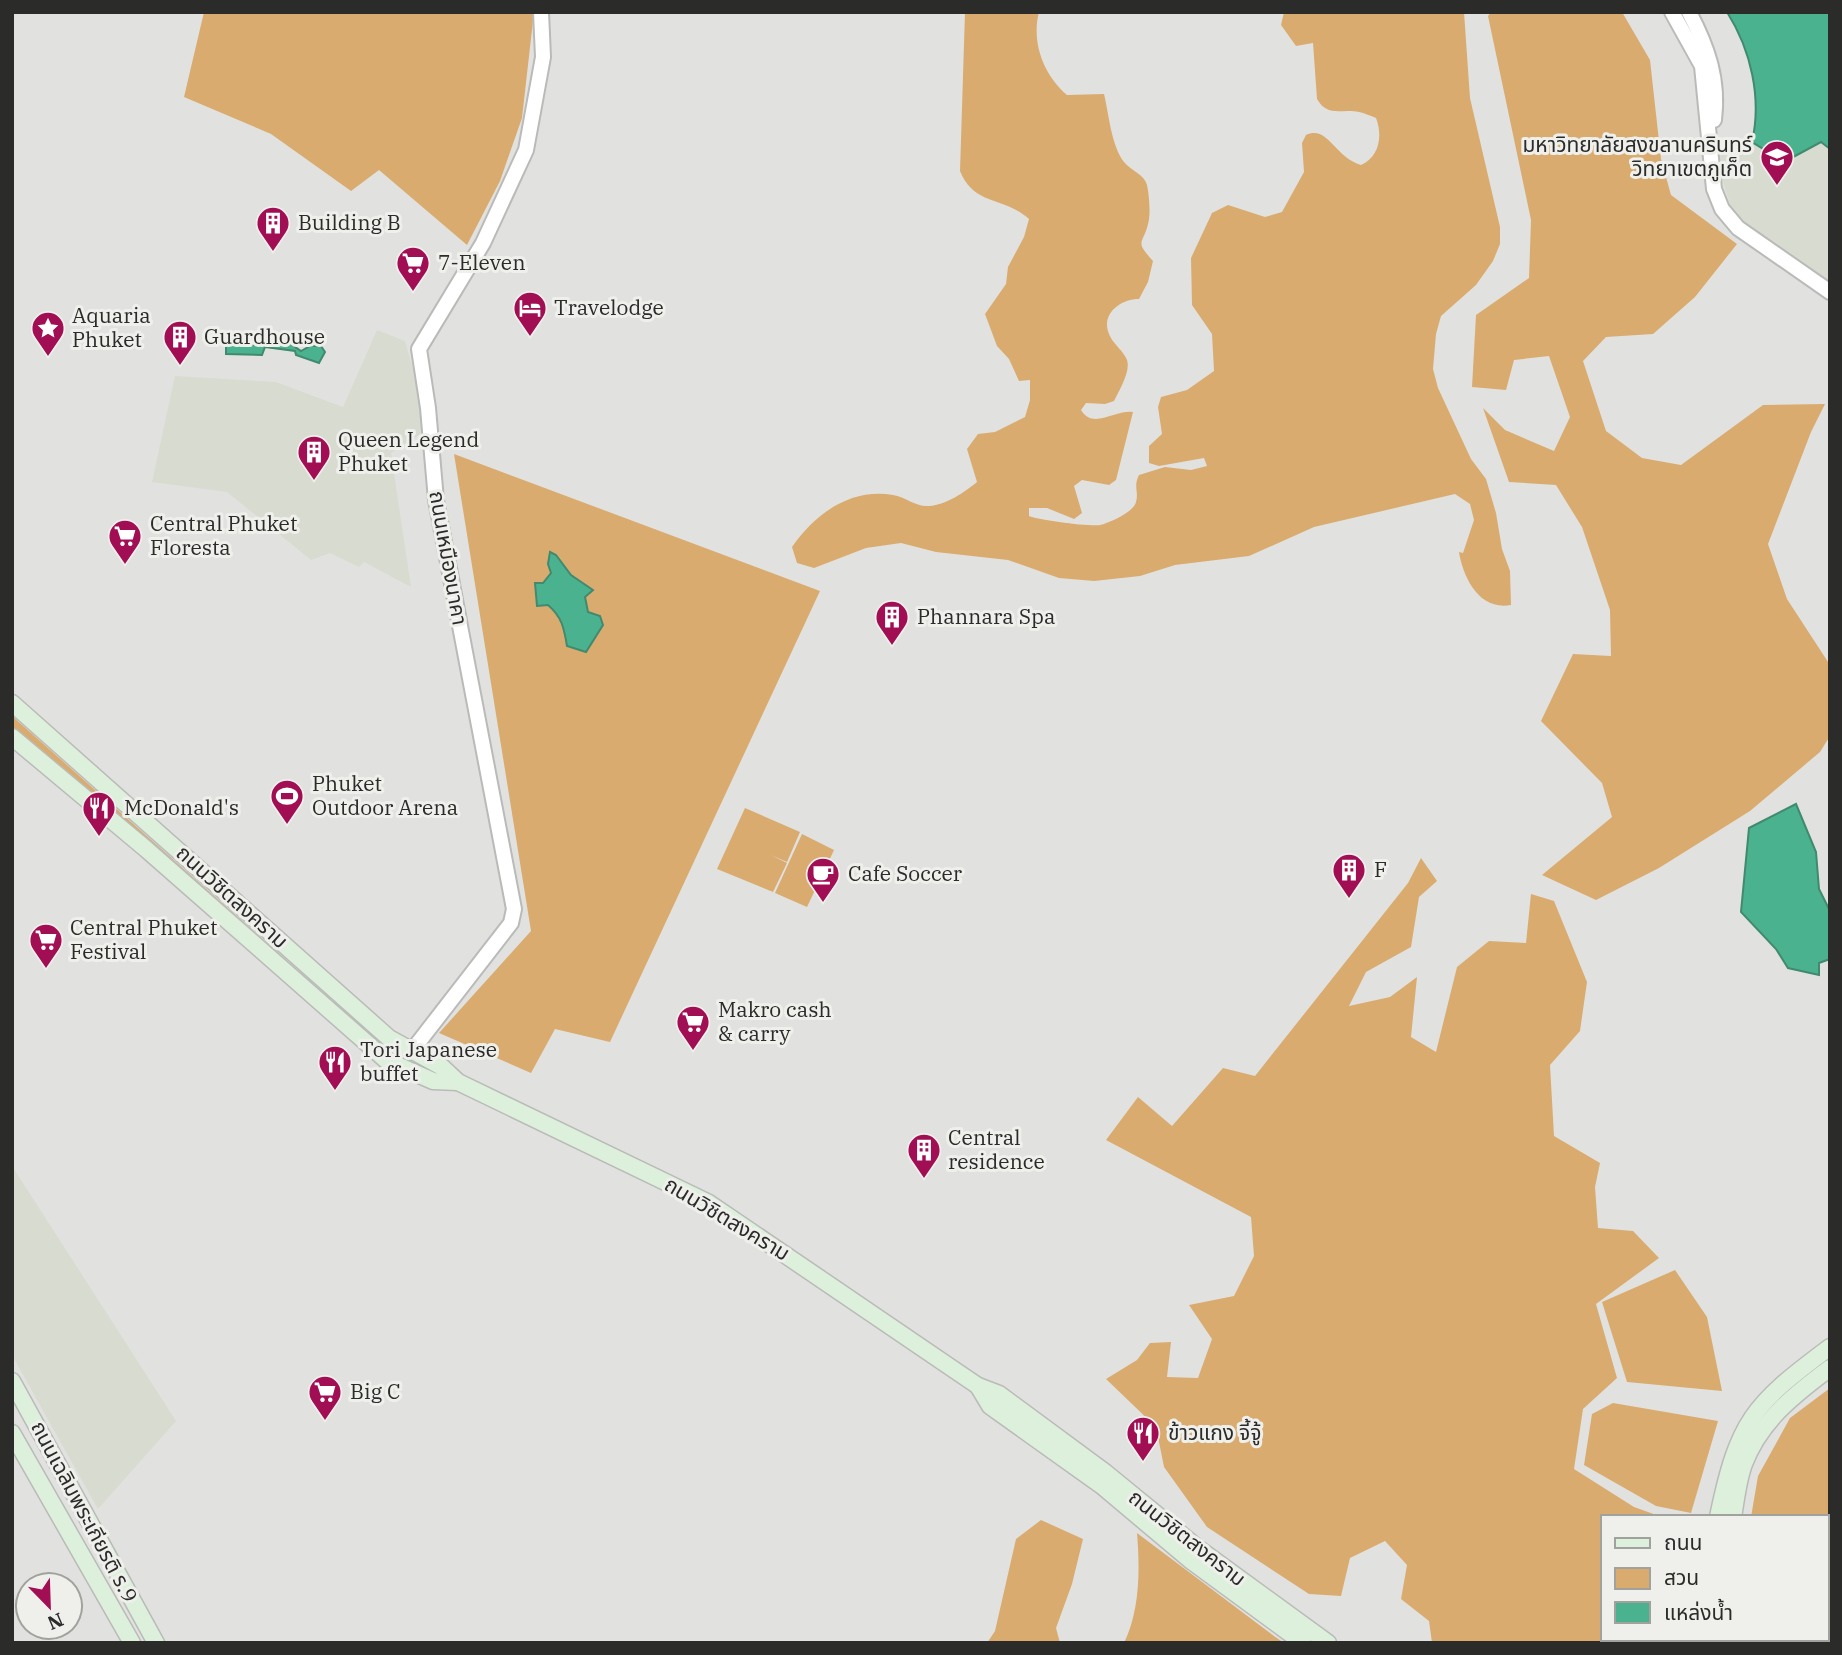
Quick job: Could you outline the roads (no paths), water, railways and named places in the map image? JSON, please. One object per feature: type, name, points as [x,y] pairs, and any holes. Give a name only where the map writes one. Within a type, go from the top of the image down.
[{"type":"main road","name":"ถนนวิชิตสงคราม","points":[[12,703],[389,1038],[442,1067],[458,1082],[709,1203],[978,1386],[1190,1560],[1303,1643]]},
{"type":"main road","name":"ถนนวิชิตสงคราม","points":[[12,737],[146,849],[377,1054],[433,1082],[458,1082]]},
{"type":"main road","points":[[1718,1515],[1730,1460],[1749,1418],[1780,1384],[1830,1347]]},
{"type":"main road","points":[[1733,1515],[1744,1464],[1763,1428],[1794,1395],[1830,1368]]},
{"type":"main road","name":"ถนนเฉลิมพระเกียรติ ร.9","points":[[12,1381],[156,1643]]},
{"type":"main road","name":"ถนนวิชิตสงคราม","points":[[994,1400],[1109,1475],[1199,1549],[1328,1643]]},
{"type":"main road","name":"ถนนเฉลิมพระเกียรติ ร.9","points":[[12,1433],[132,1643]]},
{"type":"street","name":"ถนนเหมืองนาคา","points":[[411,1052],[511,923],[514,909],[436,500],[419,349],[483,243],[526,150],[542,57],[541,12]]},
{"type":"street","points":[[1672,12],[1702,66],[1714,189],[1722,209],[1738,228],[1830,292]]},
{"type":"street","points":[[1689,12],[1712,62],[1717,98],[1711,146]]},
{"type":"water","points":[[1727,12],[1830,12],[1830,149],[1821,142],[1784,162],[1752,142],[1756,108],[1752,75],[1742,42]]},
{"type":"water","points":[[261,341],[288,342],[301,351],[310,346],[321,346],[325,352],[319,363],[296,355],[295,351],[265,347],[262,355],[226,354],[226,343],[254,345]]},
{"type":"water","points":[[550,552],[556,555],[571,575],[593,590],[585,597],[588,612],[600,616],[603,625],[586,652],[567,646],[556,614],[548,605],[537,606],[535,583],[543,583],[551,573],[548,564]]},
{"type":"water","points":[[1796,804],[1816,852],[1819,889],[1830,911],[1830,959],[1819,963],[1819,975],[1788,968],[1776,949],[1741,912],[1749,828]]},
{"type":"place","name":"มหาวิทยาลัยสงขลานครินทร์ วิทยาเขตภูเก็ต","points":[[1777,187]]},
{"type":"place","name":"Building B","points":[[273,253]]},
{"type":"place","name":"7-Eleven","points":[[413,293]]},
{"type":"place","name":"Travelodge","points":[[530,338]]},
{"type":"place","name":"Aquaria Phuket","points":[[48,358]]},
{"type":"place","name":"Guardhouse","points":[[180,367]]},
{"type":"place","name":"Queen Legend Phuket","points":[[314,482]]},
{"type":"place","name":"Central Phuket Floresta","points":[[125,566]]},
{"type":"place","name":"Phannara Spa","points":[[892,647]]},
{"type":"place","name":"Phuket Outdoor Arena","points":[[287,826]]},
{"type":"place","name":"McDonald's","points":[[99,838]]},
{"type":"place","name":"F","points":[[1349,900]]},
{"type":"place","name":"Cafe Soccer","points":[[823,904]]},
{"type":"place","name":"Central Phuket Festival","points":[[46,970]]},
{"type":"place","name":"Makro cash & carry","points":[[693,1052]]},
{"type":"place","name":"Tori Japanese buffet","points":[[335,1092]]},
{"type":"place","name":"Central residence","points":[[924,1180]]},
{"type":"place","name":"Big C","points":[[325,1422]]},
{"type":"place","name":"ข้าวแกง จี้จู้","points":[[1143,1463]]}]
